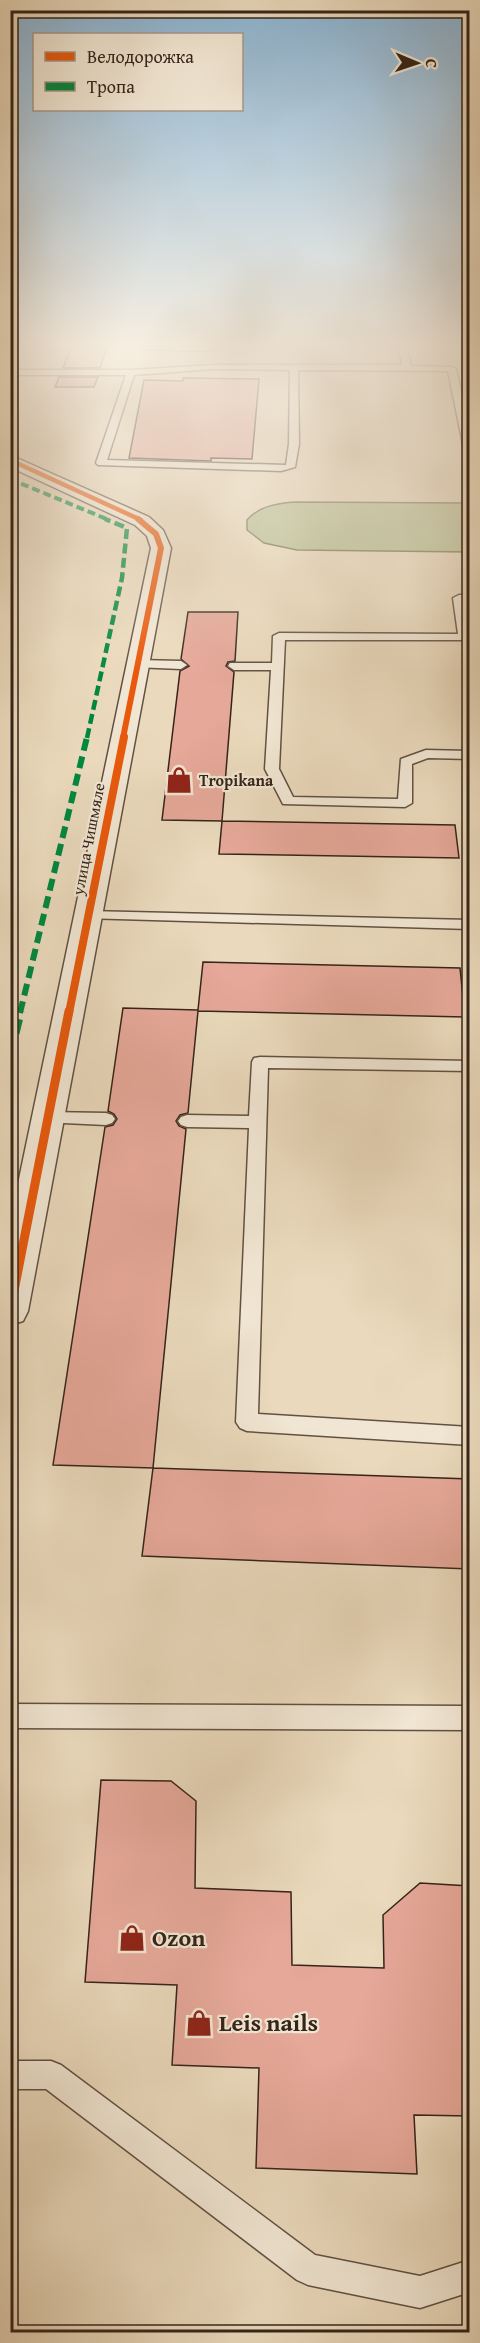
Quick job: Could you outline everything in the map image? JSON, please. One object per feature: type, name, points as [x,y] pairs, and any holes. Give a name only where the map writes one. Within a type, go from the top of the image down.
[{"type":"street","name":"улица Чишмяле","points":[[10,460],[142,521],[156,534],[161,548],[10,1311]]},
{"type":"lane","points":[[103,456],[101,463],[281,468],[290,467],[292,456]]},
{"type":"lane","points":[[470,598],[459,598],[464,638],[279,636],[272,769],[288,801],[405,803],[406,762],[426,754],[470,755]]},
{"type":"lane","points":[[138,664],[181,665]]},
{"type":"lane","points":[[234,666],[277,667]]},
{"type":"lane","points":[[88,915],[470,925]]},
{"type":"lane","points":[[470,1066],[261,1062],[247,1422],[470,1436]]},
{"type":"lane","points":[[48,1118],[106,1119]]},
{"type":"lane","points":[[187,1121],[258,1122]]},
{"type":"lane","points":[[10,1716],[470,1718]]},
{"type":"lane","points":[[10,2075],[51,2075],[308,2269],[420,2292],[470,2276]]},
{"type":"green space","points":[[296,502],[469,503],[469,552],[297,550],[264,543],[247,530],[247,520],[257,511],[276,504]]},
{"type":"building","points":[[252,456],[252,459],[211,458],[211,461],[129,458]]},
{"type":"building","points":[[188,612],[238,612],[235,661],[228,662],[226,666],[234,672],[222,821],[162,820],[180,671],[189,666],[181,659]]},
{"type":"building","points":[[222,821],[455,825],[459,858],[219,854]]},
{"type":"building","points":[[203,962],[460,968],[465,1017],[198,1011],[188,1113],[180,1115],[176,1121],[179,1126],[186,1129],[153,1468],[53,1465],[105,1127],[113,1125],[117,1119],[108,1111],[123,1008],[198,1010]]},
{"type":"building","points":[[153,1468],[470,1479],[470,1569],[142,1556]]},
{"type":"building","points":[[101,1780],[171,1781],[196,1801],[195,1888],[291,1892],[292,1965],[384,1968],[383,1915],[420,1883],[470,1886],[470,2116],[414,2115],[417,2174],[256,2168],[259,2068],[172,2065],[177,1985],[85,1982]]},
{"type":"marked path","points":[[10,479],[127,528],[122,578],[84,752],[10,1056]]},
{"type":"cycle path","points":[[10,460],[142,521],[156,534],[161,548],[10,1311]]},
{"type":"place","name":"Tropikana","points":[[179,780]]},
{"type":"place","name":"Ozon","points":[[132,1938]]},
{"type":"place","name":"Leis nails","points":[[199,2023]]}]
